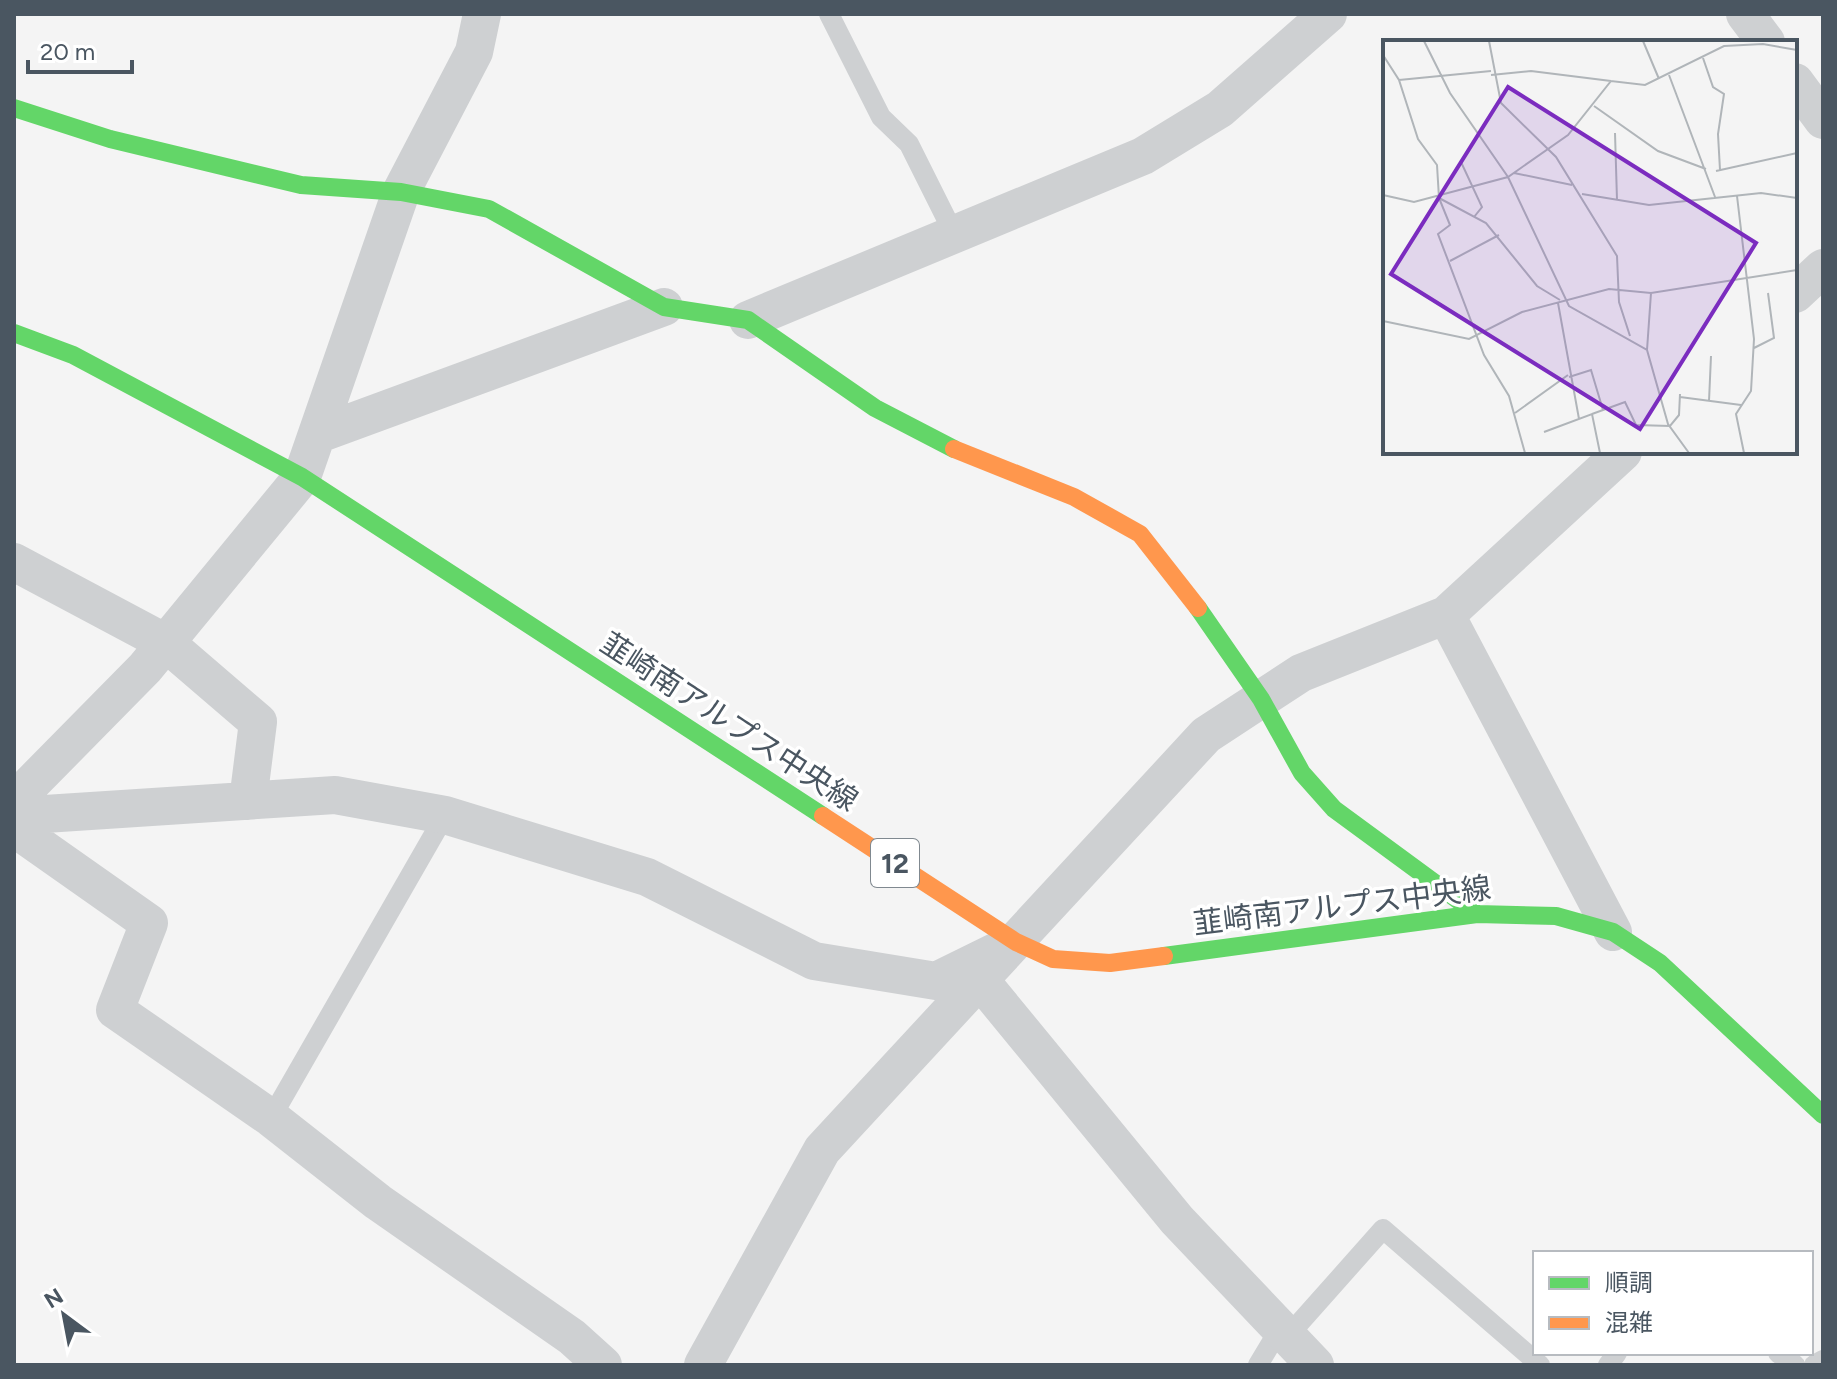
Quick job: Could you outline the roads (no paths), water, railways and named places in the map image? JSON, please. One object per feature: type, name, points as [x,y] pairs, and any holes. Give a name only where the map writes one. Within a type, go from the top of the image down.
[{"type":"main road","points":[[14,108],[110,139],[301,185],[401,192],[489,209],[664,307],[748,320],[875,408],[961,453],[1074,497],[1140,534],[1182,584],[1261,699],[1302,773],[1334,809],[1477,914]]},
{"type":"main road","name":"韮崎南アルプス中央線","points":[[14,333],[73,355],[302,477],[1016,942],[1053,959],[1110,963],[1477,914],[1556,916],[1613,932],[1660,963],[1823,1115]]},
{"type":"street","points":[[14,801],[166,643],[302,477],[401,192],[474,52],[482,14]]},
{"type":"street","points":[[748,320],[1143,156],[1220,109],[1328,14]]},
{"type":"street","points":[[1745,14],[1764,40]]},
{"type":"street","points":[[1797,85],[1823,120]]},
{"type":"street","points":[[1797,292],[1823,268]]},
{"type":"street","points":[[319,434],[664,307]]},
{"type":"street","points":[[703,1365],[822,1150],[1206,735],[1301,673],[1446,615],[1621,454]]},
{"type":"street","points":[[14,562],[166,643],[258,722],[248,801]]},
{"type":"street","points":[[1446,615],[1613,932]]},
{"type":"street","points":[[14,816],[335,795],[445,815],[647,877],[814,961],[936,981],[1016,942]]},
{"type":"street","points":[[14,828],[149,923],[115,1010],[271,1118],[378,1202],[572,1337],[603,1365]]},
{"type":"street","points":[[980,980],[1177,1220],[1315,1365]]},
{"type":"lane","points":[[829,14],[881,117],[909,144],[954,234]]},
{"type":"lane","points":[[271,1118],[445,815]]},
{"type":"lane","points":[[1258,1365],[1283,1333],[1383,1229],[1540,1365]]},
{"type":"lane","points":[[1814,1365],[1823,1360]]}]
